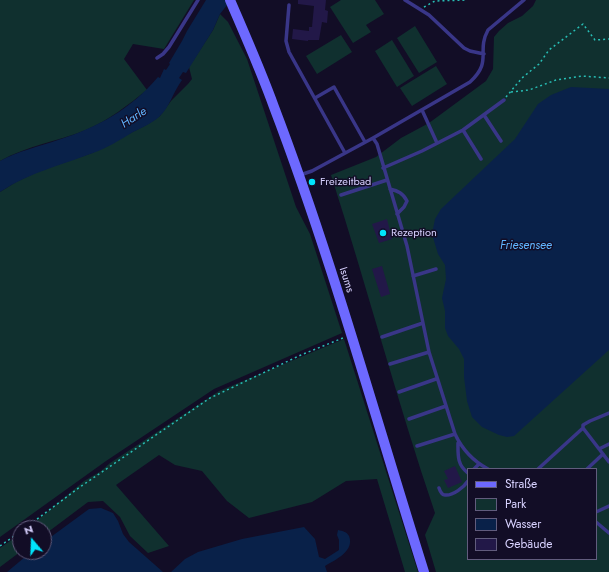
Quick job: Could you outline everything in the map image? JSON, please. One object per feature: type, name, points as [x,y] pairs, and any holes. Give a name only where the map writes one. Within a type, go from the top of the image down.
[{"type":"main road","name":"Isums","points":[[232,4],[274,106],[299,176],[351,336],[424,572]]},
{"type":"lane","points":[[157,58],[169,47],[198,0]]},
{"type":"lane","points":[[406,0],[434,20],[464,48],[484,54]]},
{"type":"lane","points":[[299,176],[312,171],[365,142],[470,82],[481,71],[484,54],[483,44],[488,30],[524,0]]},
{"type":"lane","points":[[289,5],[287,46],[289,52],[344,153]]},
{"type":"lane","points":[[315,98],[334,87],[365,142]]},
{"type":"lane","points":[[383,168],[437,144],[463,130],[504,100]]},
{"type":"lane","points":[[422,110],[437,144]]},
{"type":"lane","points":[[484,115],[501,141]]},
{"type":"lane","points":[[463,130],[480,159]]},
{"type":"lane","points":[[372,138],[377,144],[407,246],[436,379],[458,442],[460,463],[462,469],[467,472]]},
{"type":"lane","points":[[341,195],[387,180]]},
{"type":"lane","points":[[390,189],[404,195],[407,200],[404,207],[398,214]]},
{"type":"lane","points":[[413,276],[436,269]]},
{"type":"lane","points":[[382,337],[423,323]]},
{"type":"lane","points":[[390,364],[429,352]]},
{"type":"lane","points":[[399,392],[436,379]]},
{"type":"lane","points":[[409,419],[446,406]]},
{"type":"lane","points":[[539,468],[583,428],[583,425],[609,413]]},
{"type":"lane","points":[[583,428],[609,462]]},
{"type":"lane","points":[[417,446],[455,434]]},
{"type":"lane","points":[[458,442],[470,456],[486,468]]},
{"type":"lane","points":[[599,449],[609,444]]},
{"type":"lane","points":[[588,468],[603,454]]},
{"type":"lane","points":[[475,468],[479,464]]},
{"type":"lane","points":[[439,488],[442,494],[446,495],[463,487],[467,482]]},
{"type":"lane","points":[[597,512],[609,506]]},
{"type":"lane","points":[[597,523],[609,533]]},
{"type":"path","points":[[421,10],[435,1],[467,0]]},
{"type":"path","points":[[504,100],[522,78],[539,64],[549,50],[583,24],[595,40],[609,39]]},
{"type":"path","points":[[511,92],[529,90],[556,80],[582,76],[609,78]]},
{"type":"path","points":[[36,520],[92,479],[210,398],[301,355],[351,336]]},
{"type":"path","points":[[0,546],[12,538]]},
{"type":"green space","points":[[0,0],[194,0],[164,49],[133,44],[124,59],[147,90],[103,122],[75,134],[20,151],[0,161]]},
{"type":"green space","points":[[341,0],[375,0],[384,14],[366,25],[371,32],[353,43],[330,7]]},
{"type":"green space","points":[[536,0],[609,0],[609,572],[436,572],[425,535],[435,513],[331,175],[376,157],[401,138],[429,123],[486,81],[493,69],[494,37],[508,23],[522,16],[533,6]]},
{"type":"green space","points":[[220,14],[228,22],[247,59],[296,207],[310,234],[342,333],[214,389],[106,461],[24,520],[12,520],[12,528],[0,537],[0,192],[16,182],[39,171],[92,153],[148,124],[160,116],[171,101],[192,79],[189,67],[213,30]]},
{"type":"green space","points":[[415,26],[437,62],[419,73],[397,38]]},
{"type":"green space","points":[[341,35],[352,52],[317,74],[306,56]]},
{"type":"green space","points":[[392,40],[414,76],[397,87],[375,51]]},
{"type":"green space","points":[[436,66],[447,84],[412,106],[400,88]]},
{"type":"green space","points":[[344,339],[418,572],[405,572],[377,479],[346,481],[312,502],[249,518],[227,501],[202,471],[175,465],[159,455],[116,485],[169,546],[148,553],[130,536],[120,517],[103,501],[88,502],[52,529],[52,520],[38,520],[84,481],[219,391]]},
{"type":"green space","points":[[12,540],[12,558],[0,567],[0,548]]},
{"type":"water","name":"Harle","points":[[206,0],[231,0],[220,14],[213,30],[186,73],[183,72],[179,78],[182,80],[166,109],[159,117],[103,149],[34,174],[0,192],[0,161],[21,152],[73,135],[100,123],[125,108],[147,89],[158,77],[160,78],[164,69],[166,70],[170,64],[169,63],[187,31]]},
{"type":"water","name":"Friesensee","points":[[571,87],[609,89],[609,350],[514,436],[507,437],[482,427],[472,417],[467,401],[464,377],[464,359],[459,349],[448,336],[445,328],[445,311],[442,298],[446,279],[445,265],[438,254],[432,234],[435,219],[441,209],[515,139],[538,104],[551,95]]},
{"type":"water","points":[[101,508],[113,513],[123,534],[129,542],[163,572],[7,572],[21,560],[52,560],[52,536],[89,509]]},
{"type":"water","points":[[304,527],[315,539],[319,557],[325,559],[339,550],[339,540],[337,535],[338,530],[345,532],[349,536],[350,541],[347,551],[339,558],[325,566],[327,572],[171,572],[185,559],[198,552],[242,539]]},
{"type":"building","points":[[298,0],[326,0],[325,10],[328,11],[327,23],[322,22],[319,40],[308,41],[292,39],[293,29],[309,31],[309,27],[312,27],[314,6],[298,4]]},
{"type":"building","name":"Rezeption","points":[[387,219],[392,239],[379,243],[372,224]]},
{"type":"building","points":[[382,266],[390,294],[381,297],[372,269]]},
{"type":"building","points":[[455,466],[462,482],[448,488],[444,480],[448,479],[444,471]]},
{"type":"place","name":"Freizeitbad","points":[[312,182]]},
{"type":"place","name":"Rezeption","points":[[383,233]]}]
